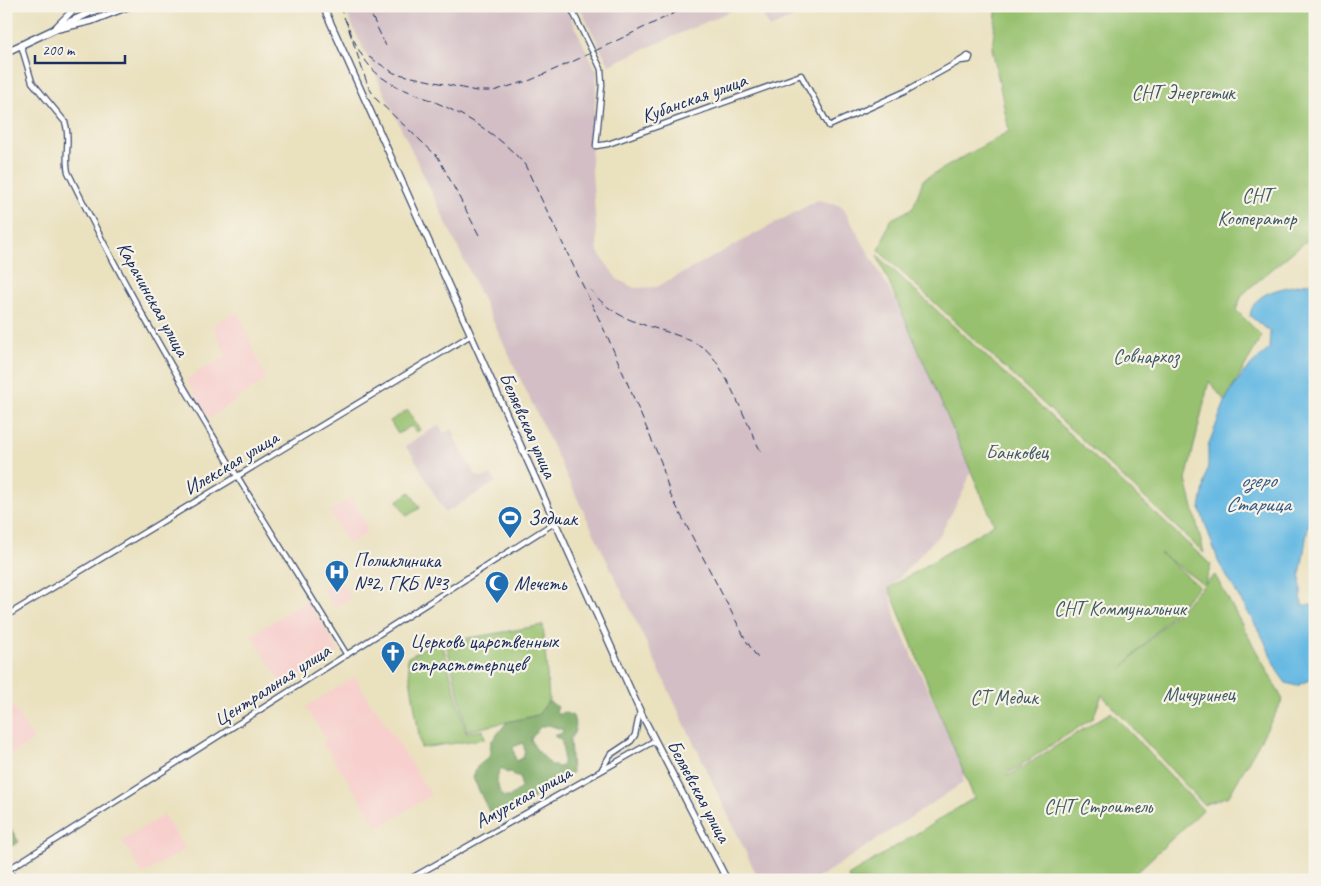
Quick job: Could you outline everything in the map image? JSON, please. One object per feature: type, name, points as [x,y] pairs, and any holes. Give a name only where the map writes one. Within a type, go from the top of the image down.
[{"type":"highway","points":[[6,52],[104,6]]},
{"type":"main road","points":[[53,30],[76,6]]},
{"type":"main road","points":[[53,30],[92,21],[130,6]]},
{"type":"main road","name":"Беляевская улица","points":[[322,6],[640,711],[727,880]]},
{"type":"street","name":"Кубанская улица","points":[[570,6],[601,69],[602,85],[596,146],[608,144],[801,75],[829,126],[904,92],[960,61]]},
{"type":"street","name":"Карачинская улица","points":[[22,44],[28,75],[35,86],[61,115],[67,128],[66,164],[76,187],[148,322],[237,476],[347,655]]},
{"type":"street","name":"Илекская улица","points":[[6,616],[471,335]]},
{"type":"street","name":"Центральная улица","points":[[7,869],[554,523]]},
{"type":"street","points":[[600,771],[610,755],[631,741],[635,736],[640,711]]},
{"type":"street","name":"Амурская улица","points":[[408,880],[654,741]]},
{"type":"street","points":[[7,869],[15,880]]},
{"type":"shaded area","points":[[343,6],[565,6],[597,72],[591,159],[598,252],[617,279],[634,288],[657,287],[818,200],[842,206],[979,448],[965,488],[941,533],[889,588],[896,621],[964,767],[963,783],[815,880],[759,880]]},
{"type":"shaded area","points":[[579,6],[742,6],[609,65]]},
{"type":"shaded area","points":[[758,6],[819,6],[770,28]]},
{"type":"shaded area","points":[[238,312],[266,379],[209,419],[186,379],[226,356],[212,324]]},
{"type":"shaded area","points":[[439,425],[444,433],[452,429],[456,436],[454,438],[475,474],[482,478],[491,475],[496,482],[445,513],[412,454],[405,446]]},
{"type":"shaded area","points":[[351,498],[368,527],[364,529],[367,533],[349,544],[329,512]]},
{"type":"shaded area","name":"Поликлиника №2, ГКБ №3","points":[[339,579],[351,597],[334,608],[323,589]]},
{"type":"shaded area","points":[[307,600],[339,651],[284,687],[251,635]]},
{"type":"shaded area","points":[[354,677],[374,708],[326,739],[306,707]]},
{"type":"shaded area","points":[[12,706],[34,740],[6,757],[6,710]]},
{"type":"shaded area","points":[[376,708],[431,795],[379,828],[322,742]]},
{"type":"shaded area","points":[[164,815],[185,849],[143,874],[122,840]]},
{"type":"green space","points":[[997,6],[1315,6],[1315,172],[1310,168],[1315,173],[1315,236],[1301,245],[1242,295],[1236,310],[1262,336],[1225,401],[1209,381],[1186,480],[1204,553],[879,251],[890,220],[913,208],[923,180],[1009,131],[992,48]]},
{"type":"green space","points":[[877,255],[1211,565],[1205,584],[1215,575],[1283,700],[1229,796],[1204,805],[1102,695],[1093,718],[1007,774],[1008,776],[1111,712],[1203,810],[1128,880],[850,880],[848,876],[974,798],[889,588],[994,524]],"holes":[[[1160,553],[1204,585],[1121,669],[1199,586]]]},
{"type":"green space","points":[[408,410],[420,430],[416,432],[411,426],[398,434],[390,421]]},
{"type":"green space","points":[[410,492],[420,508],[407,516],[397,501]]},
{"type":"green space","points":[[543,625],[549,699],[545,708],[538,715],[467,731],[446,642]]},
{"type":"green space","points":[[441,638],[466,733],[483,730],[485,739],[421,748],[407,658]]},
{"type":"green space","points":[[548,701],[558,707],[556,712],[559,715],[563,712],[573,716],[575,728],[570,739],[572,773],[502,818],[492,818],[473,778],[477,767],[489,757],[491,742],[507,722],[538,715]],"holes":[[[549,725],[563,730],[562,733],[554,736],[561,740],[563,747],[563,765],[559,767],[551,765],[532,743],[531,739],[540,727]],[[523,743],[525,751],[523,758],[516,761],[513,747]],[[501,768],[507,773],[510,772],[515,776],[520,776],[521,788],[509,797],[503,797],[499,790],[497,779]]]},
{"type":"green space","points":[[6,821],[19,842],[6,849]]},
{"type":"water","name":"озеро Старица","points":[[1315,281],[1315,484],[1300,576],[1302,605],[1315,605],[1315,627],[1311,636],[1315,639],[1315,677],[1297,686],[1286,683],[1278,672],[1263,638],[1219,563],[1200,509],[1208,465],[1208,446],[1227,397],[1244,372],[1269,349],[1270,332],[1250,316],[1253,306],[1258,299],[1275,290]]},
{"type":"railway","points":[[339,6],[348,26]]},
{"type":"railway","points":[[367,6],[386,46]]},
{"type":"railway","points":[[369,57],[394,73],[476,91],[493,91],[531,80],[689,6]]},
{"type":"railway","points":[[479,235],[438,157],[376,99],[368,86],[346,21],[363,58],[380,76],[481,126],[504,144],[525,165],[609,340],[661,462],[670,494],[747,642],[759,660]]},
{"type":"railway","points":[[590,289],[602,303],[630,320],[674,334],[704,348],[719,366],[761,452]]},
{"type":"place","name":"Зодиак","points":[[510,539]]},
{"type":"place","name":"Поликлиника №2, ГКБ №3","points":[[337,593]]},
{"type":"place","name":"Мечеть","points":[[497,604]]},
{"type":"place","name":"Церковь царственных страстотерпцев","points":[[393,674]]},
{"type":"park label","name":"СНТ Энергетик","points":[[1183,92]]},
{"type":"park label","name":"СНТ Кооператор","points":[[1257,206]]},
{"type":"park label","name":"Совнархоз","points":[[1146,356]]},
{"type":"park label","name":"Банковец","points":[[1017,452]]},
{"type":"park label","name":"СНТ Коммунальник","points":[[1120,608]]},
{"type":"park label","name":"Мичуринец","points":[[1199,694]]},
{"type":"park label","name":"СТ Медик","points":[[1004,697]]},
{"type":"park label","name":"СНТ Строитель","points":[[1098,806]]}]
